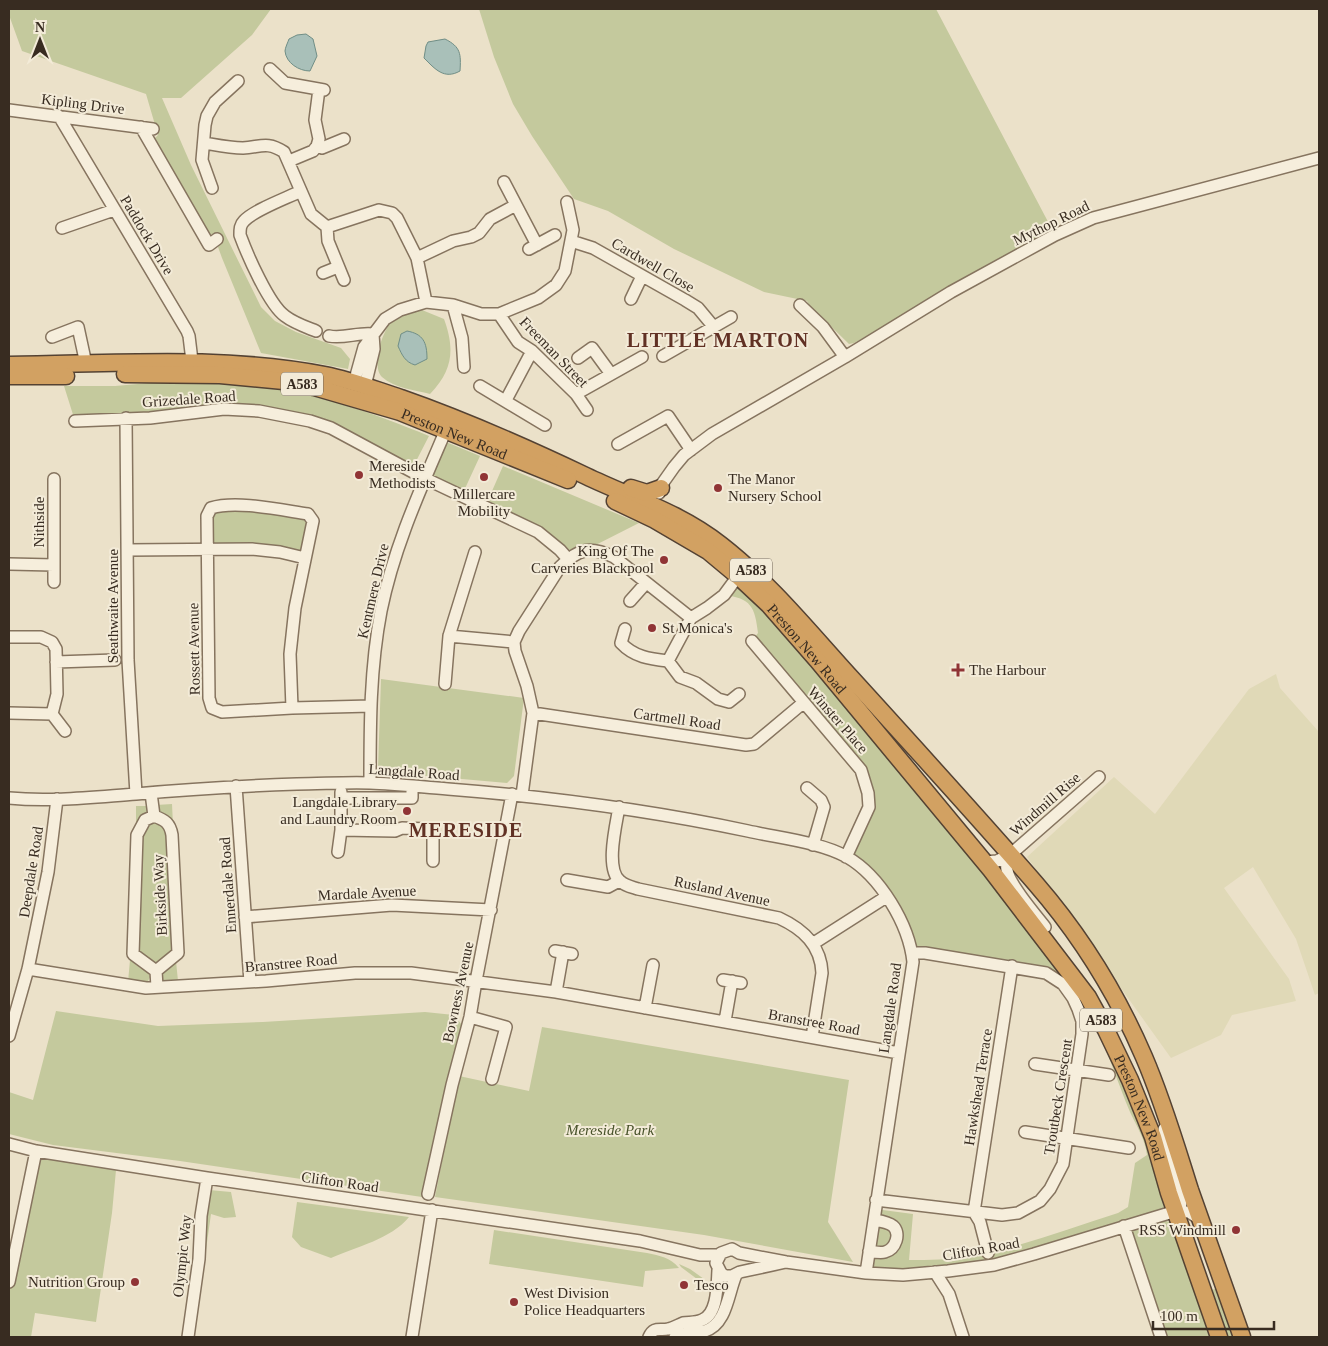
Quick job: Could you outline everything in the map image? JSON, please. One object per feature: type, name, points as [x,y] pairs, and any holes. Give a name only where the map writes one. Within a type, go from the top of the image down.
[{"type":"highway","name":"Preston New Road","points":[[9,365],[86,364],[193,368],[229,376],[294,382],[357,391],[449,423],[573,470],[624,494],[651,511],[738,576],[790,629],[984,862],[1088,998],[1122,1064],[1152,1137],[1219,1337]]},
{"type":"highway","name":"Preston New Road","points":[[9,376],[193,368]]},
{"type":"highway","name":"Preston New Road","points":[[449,423],[540,468],[651,511],[679,518],[718,542],[755,574],[795,613],[831,656],[1010,854],[1051,902],[1091,956],[1123,1013],[1158,1092],[1242,1337]]},
{"type":"highway","name":"A583","points":[[573,470],[587,469],[642,492],[652,492],[661,488]]},
{"type":"street","points":[[270,68],[285,82],[322,89],[315,120],[319,139],[317,146],[313,151],[289,161]]},
{"type":"street","points":[[212,188],[202,160],[205,125],[211,110],[221,96],[238,81]]},
{"type":"street","name":"Kipling Drive","points":[[9,110],[153,129]]},
{"type":"street","name":"Paddock Drive","points":[[60,116],[189,336],[193,368]]},
{"type":"street","points":[[141,127],[209,245],[217,239]]},
{"type":"street","points":[[317,146],[322,148],[344,139]]},
{"type":"street","points":[[204,143],[244,148],[268,145],[277,147],[284,152],[311,214],[327,227],[328,241],[344,280]]},
{"type":"street","name":"Mythop Road","points":[[651,511],[661,488],[674,467],[691,450],[712,434],[845,357],[951,292],[1056,235],[1092,218],[1319,158]]},
{"type":"street","points":[[504,182],[516,205],[533,247],[555,235]]},
{"type":"street","points":[[301,191],[255,213],[245,220],[240,227],[240,236],[266,277],[272,302],[284,316],[316,331]]},
{"type":"street","points":[[357,391],[374,349],[372,334],[392,314],[426,302],[454,305],[482,314],[499,314],[538,298],[556,285],[564,271],[573,230],[567,202]]},
{"type":"street","points":[[417,258],[453,241],[480,233],[490,219],[516,205]]},
{"type":"street","points":[[62,228],[114,210]]},
{"type":"street","points":[[327,227],[379,210],[385,211],[397,218],[417,258],[426,302]]},
{"type":"street","name":"Cardwell Close","points":[[571,241],[593,248],[698,308],[713,326]]},
{"type":"street","points":[[324,273],[338,267]]},
{"type":"street","points":[[631,299],[642,276]]},
{"type":"street","points":[[454,305],[462,338],[464,367]]},
{"type":"street","points":[[800,305],[823,327],[845,357]]},
{"type":"street","name":"Freeman Street","points":[[499,314],[518,342],[532,351],[576,394],[587,410]]},
{"type":"street","points":[[663,356],[731,317]]},
{"type":"street","points":[[52,337],[78,327],[86,364]]},
{"type":"street","points":[[330,336],[338,338],[363,333],[372,334]]},
{"type":"street","points":[[578,358],[592,348],[611,374]]},
{"type":"street","points":[[506,400],[532,351]]},
{"type":"street","points":[[576,394],[642,357]]},
{"type":"street","points":[[480,386],[545,425]]},
{"type":"street","name":"Grizedale Road","points":[[75,421],[150,418],[224,409],[259,411],[287,416],[331,428],[424,478],[538,532],[568,559]]},
{"type":"street","points":[[618,444],[668,416],[691,450]]},
{"type":"street","name":"Seathwaite Avenue","points":[[126,418],[128,660],[136,794]]},
{"type":"street","name":"Kentmere Drive","points":[[370,783],[372,674],[381,612],[399,544],[424,478],[449,423]]},
{"type":"street","name":"Nithside","points":[[54,479],[54,582]]},
{"type":"street","points":[[208,550],[207,516],[211,508],[220,505],[262,507],[308,514],[313,521],[295,608],[290,654],[292,708]]},
{"type":"street","points":[[128,550],[252,549],[280,552],[305,558]]},
{"type":"street","points":[[533,713],[514,642],[560,567],[568,559],[585,550],[595,549],[614,557],[691,618]]},
{"type":"street","name":"Rossett Avenue","points":[[208,550],[209,698],[212,708],[222,712],[371,706]]},
{"type":"street","points":[[445,684],[449,636],[475,552]]},
{"type":"street","name":"Nithside","points":[[9,564],[54,565]]},
{"type":"street","points":[[668,661],[691,618],[724,595],[738,576]]},
{"type":"street","points":[[630,601],[646,583]]},
{"type":"street","points":[[625,628],[621,643],[628,651],[644,658],[668,661],[680,677],[696,683],[718,699],[729,702],[739,694]]},
{"type":"street","points":[[449,636],[514,642]]},
{"type":"street","points":[[9,637],[41,637],[52,642],[56,649],[57,694],[52,714]]},
{"type":"street","name":"Winster Place","points":[[752,641],[861,770],[868,793],[869,807],[846,857]]},
{"type":"street","points":[[56,662],[115,660]]},
{"type":"street","name":"Cartmell Road","points":[[533,713],[746,745],[754,744],[804,703]]},
{"type":"street","points":[[9,713],[52,714]]},
{"type":"street","name":"Bowness Avenue","points":[[428,1194],[452,1084],[470,1017],[490,910],[517,795],[533,713]]},
{"type":"street","points":[[52,714],[65,731]]},
{"type":"street","name":"Windmill Rise","points":[[1010,854],[1099,777]]},
{"type":"street","points":[[338,852],[341,830],[340,783]]},
{"type":"street","name":"Langdale Road","points":[[9,798],[57,799],[236,786],[370,783],[517,795],[619,807],[696,820],[813,845],[846,857],[860,866],[886,897],[902,922],[912,953],[912,971],[866,1273]]},
{"type":"street","name":"Ennerdale Road","points":[[236,786],[250,982]]},
{"type":"street","points":[[341,798],[412,798],[412,786]]},
{"type":"street","points":[[808,788],[821,800],[824,807],[813,845]]},
{"type":"street","points":[[151,793],[154,816]]},
{"type":"street","name":"Deepdale Road","points":[[9,1036],[28,969],[48,872],[57,799]]},
{"type":"street","points":[[567,880],[608,887],[619,881],[615,874],[612,853],[619,807]]},
{"type":"street","name":"Birkside Way","points":[[154,816],[164,819],[170,826],[172,835],[178,953],[156,971],[134,954],[137,835],[145,820],[154,816]]},
{"type":"street","points":[[341,830],[395,831],[402,828],[427,829],[438,834],[433,861]]},
{"type":"street","points":[[984,862],[996,861],[1010,854]]},
{"type":"street","points":[[1010,854],[1007,865],[1009,876],[1014,886],[1048,932],[1066,968]]},
{"type":"street","name":"Rusland Avenue","points":[[619,881],[638,889],[779,918],[794,925],[814,943],[822,965],[812,1037]]},
{"type":"street","points":[[814,943],[886,897]]},
{"type":"street","name":"Mardale Avenue","points":[[245,917],[392,905],[490,910]]},
{"type":"street","points":[[556,992],[564,952]]},
{"type":"street","name":"Troutbeck Crescent","points":[[876,1200],[1002,1215],[1018,1213],[1040,1201],[1050,1189],[1059,1175],[1068,1139],[1082,1034],[1082,1021],[1073,998],[1063,984],[1055,977],[1046,973],[1012,966],[924,953],[912,953]]},
{"type":"street","points":[[645,1008],[654,966]]},
{"type":"street","name":"Hawkshead Terrace","points":[[974,1212],[1012,966]]},
{"type":"street","name":"Branstree Road","points":[[28,969],[146,988],[355,973],[411,973],[556,992],[899,1053]]},
{"type":"street","points":[[156,971],[157,987]]},
{"type":"street","points":[[724,1022],[732,981]]},
{"type":"street","points":[[470,1017],[507,1023],[492,1079]]},
{"type":"street","points":[[1035,1064],[1109,1075]]},
{"type":"street","name":"A583","points":[[1158,1092],[1170,1158],[1181,1198],[1181,1204],[1176,1211]]},
{"type":"street","points":[[1025,1132],[1129,1148]]},
{"type":"street","name":"Clifton Road","points":[[9,1144],[36,1151],[208,1178],[640,1241],[718,1264],[728,1276],[786,1262]]},
{"type":"street","points":[[9,1282],[36,1151]]},
{"type":"street","name":"Olympic Way","points":[[188,1337],[199,1259],[200,1216],[208,1178]]},
{"type":"street","points":[[1161,1337],[1125,1226],[1133,1220],[1159,1213],[1167,1204],[1170,1193]]},
{"type":"street","points":[[412,1337],[432,1210]]},
{"type":"street","points":[[1176,1211],[1189,1212],[1201,1220]]},
{"type":"street","name":"Clifton Road","points":[[718,1264],[728,1249],[786,1262],[866,1273],[903,1275],[948,1271],[1002,1263],[1176,1211]]},
{"type":"street","points":[[974,1212],[980,1222],[988,1252]]},
{"type":"street","points":[[1156,1217],[1170,1222],[1175,1229],[1193,1275],[1203,1287]]},
{"type":"street","points":[[869,1251],[888,1251],[893,1248],[896,1240],[894,1227],[889,1223],[874,1220]]},
{"type":"street","points":[[649,1337],[657,1329],[671,1335],[706,1330],[719,1320],[724,1311],[730,1287],[744,1264],[739,1253]]},
{"type":"street","points":[[671,1335],[685,1323],[705,1319],[711,1313],[715,1298],[718,1264]]},
{"type":"street","points":[[948,1271],[949,1294]]},
{"type":"street","points":[[936,1272],[949,1294],[963,1337]]},
{"type":"shaded area","points":[[1276,674],[1280,688],[1319,732],[1319,993],[1315,995],[1296,939],[1253,867],[1224,888],[1289,979],[1296,1001],[1232,1015],[1221,1035],[1171,1058],[1027,857],[1114,777],[1155,814],[1249,689]]},
{"type":"green space","points":[[9,9],[271,9],[252,35],[181,98],[162,98],[191,165],[261,307],[275,321],[296,332],[341,348],[350,359],[348,369],[261,353],[218,247],[222,242],[218,235],[208,233],[153,140],[158,135],[146,94],[22,51],[9,15]]},
{"type":"green space","points":[[479,9],[936,9],[1055,235],[849,344],[807,301],[764,292],[674,249],[608,211],[574,199],[513,104],[494,57]]},
{"type":"green space","points":[[422,310],[444,319],[450,340],[450,359],[447,368],[438,385],[430,394],[392,384],[382,377],[378,365],[379,348],[385,332],[393,320],[406,313]]},
{"type":"green space","points":[[220,382],[282,389],[332,401],[381,417],[429,436],[411,471],[356,440],[259,411],[75,421],[64,386],[115,386],[149,383]]},
{"type":"green space","points":[[446,442],[480,456],[462,495],[429,480]]},
{"type":"green space","points":[[503,466],[639,523],[568,559],[560,550],[485,507]]},
{"type":"green space","points":[[211,508],[308,514],[305,558],[208,550]]},
{"type":"green space","points":[[738,576],[1046,942],[1130,1080],[1167,1204],[1157,1219],[1170,1222],[1219,1337],[1161,1337],[1124,1227],[994,1265],[866,1273],[875,1209],[913,1214],[909,1260],[955,1258],[989,1252],[1044,1237],[1118,1213],[1128,1207],[1135,1163],[1147,1155],[1146,1149],[1096,1027],[1077,995],[1066,981],[912,953],[886,897],[846,857],[869,807],[861,770],[752,641],[758,633],[753,610],[750,605],[746,601],[733,596],[724,595]]},
{"type":"green space","points":[[381,679],[524,698],[514,776],[507,783],[383,772],[378,769]]},
{"type":"green space","points":[[172,804],[173,825],[159,813],[156,805]]},
{"type":"green space","points":[[136,806],[148,806],[148,813],[136,823]]},
{"type":"green space","points":[[145,820],[170,826],[178,953],[156,971],[134,954],[137,871]]},
{"type":"green space","points":[[130,960],[148,972],[150,977],[147,983],[128,982]]},
{"type":"green space","points":[[176,961],[178,981],[173,983],[160,981],[161,971]]},
{"type":"green space","points":[[56,1011],[158,1026],[263,1022],[425,1012],[454,1015],[462,1025],[422,1197],[180,1161],[53,1145],[9,1134],[9,1092],[33,1100]]},
{"type":"green space","name":"Mereside Park","points":[[542,1027],[849,1080],[828,1222],[853,1262],[704,1235],[435,1197],[459,1076],[529,1091]]},
{"type":"green space","points":[[35,1156],[116,1170],[112,1213],[96,1322],[35,1313],[31,1337],[9,1337],[9,1281]]},
{"type":"green space","points":[[209,1190],[231,1192],[236,1217],[224,1218],[211,1214],[203,1271],[199,1271]]},
{"type":"green space","points":[[297,1202],[409,1217],[402,1225],[383,1237],[331,1258],[301,1247],[292,1237]]},
{"type":"green space","points":[[494,1230],[647,1253],[668,1259],[679,1268],[645,1271],[643,1287],[489,1264]]},
{"type":"green space","points":[[679,1264],[690,1269],[704,1279],[701,1282]]},
{"type":"green space","points":[[1220,1287],[1237,1337],[1227,1337],[1212,1290]]},
{"type":"water","points":[[306,34],[313,39],[317,56],[310,71],[302,70],[290,63],[285,51],[289,39],[297,35]]},
{"type":"water","points":[[445,39],[454,45],[459,52],[460,71],[444,74],[424,58],[428,42]]},
{"type":"water","points":[[407,331],[417,334],[425,343],[427,359],[415,365],[406,360],[398,346],[401,334]]},
{"type":"place","name":"Mereside Methodists","points":[[359,475]]},
{"type":"place","name":"Millercare Mobility","points":[[484,477]]},
{"type":"place","name":"The Manor Nursery School","points":[[718,488]]},
{"type":"place","name":"King Of The Carveries Blackpool","points":[[664,560]]},
{"type":"place","name":"St Monica's","points":[[652,628]]},
{"type":"place","name":"The Harbour","points":[[958,670]]},
{"type":"place","name":"Langdale Library and Laundry Room","points":[[407,811]]},
{"type":"place","name":"RSS Windmill","points":[[1236,1230]]},
{"type":"place","name":"Nutrition Group","points":[[135,1282]]},
{"type":"place","name":"Tesco","points":[[684,1285]]},
{"type":"place","name":"West Division Police Headquarters","points":[[514,1302]]},
{"type":"district","name":"LITTLE MARTON","points":[[718,340]]},
{"type":"district","name":"MERESIDE","points":[[466,830]]}]
